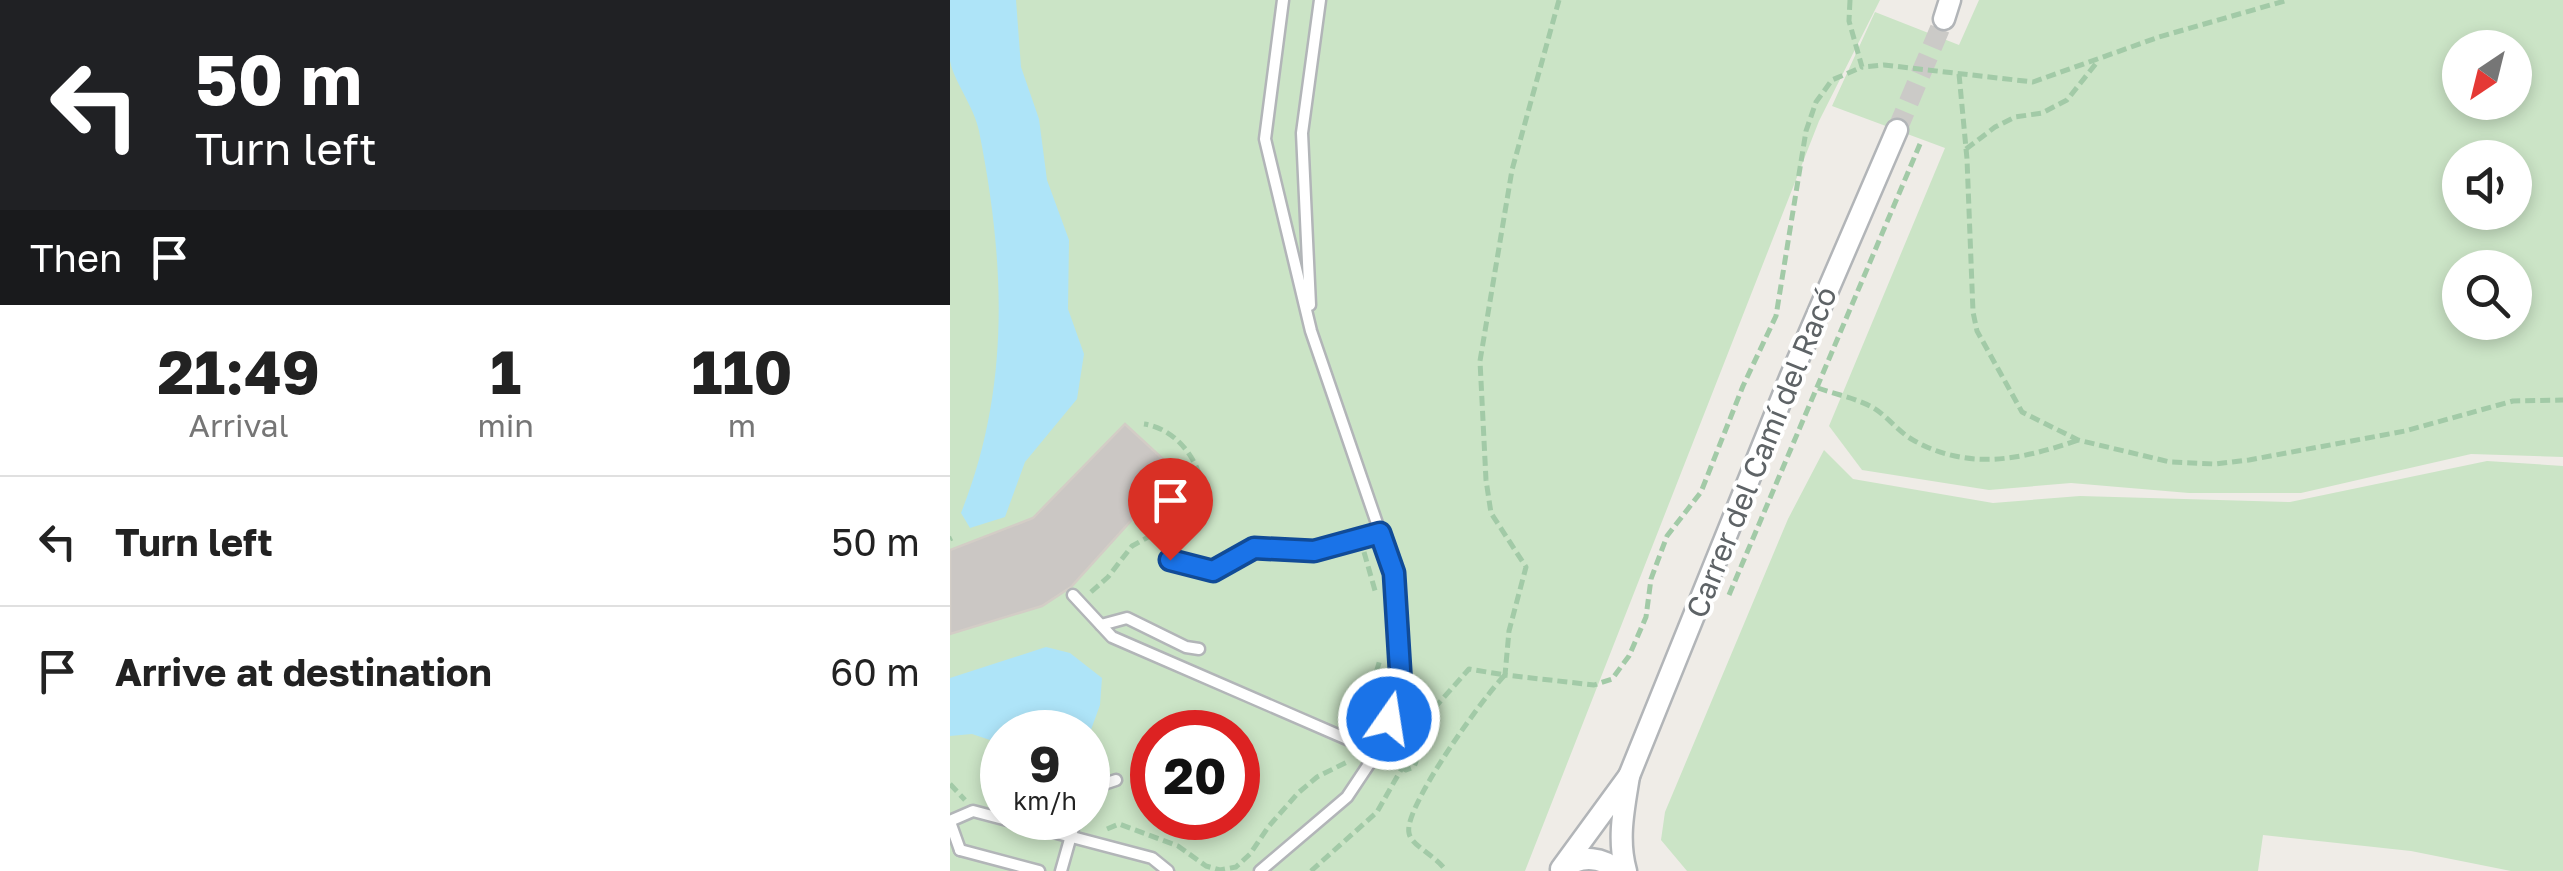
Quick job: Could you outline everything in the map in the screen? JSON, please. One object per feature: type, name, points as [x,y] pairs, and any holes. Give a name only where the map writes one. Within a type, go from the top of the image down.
[{"type":"street","name":"Carrer del Camí del Racó","points":[[1626,871],[1621,853],[1629,776],[1790,378],[1897,130]]},
{"type":"street","name":"Carrer del Camí del Racó","points":[[1560,870],[1629,776]]},
{"type":"street","points":[[1560,870],[1586,858],[1599,860],[1618,871]]},
{"type":"lane","points":[[1260,871],[1347,797],[1377,752],[1401,686],[1394,573],[1311,331],[1266,139],[1283,0]]},
{"type":"lane","points":[[1311,331],[1302,133],[1320,0]]},
{"type":"lane","points":[[1170,560],[1213,571],[1254,548],[1314,551],[1380,533]]},
{"type":"lane","points":[[1072,595],[1112,637],[1377,752]]},
{"type":"lane","points":[[1101,625],[1127,618],[1186,647],[1200,649]]},
{"type":"lane","points":[[1110,782],[1116,780]]},
{"type":"lane","points":[[960,850],[950,821],[980,814]]},
{"type":"lane","points":[[1061,871],[1069,840]]},
{"type":"lane","points":[[1084,840],[1152,858],[1168,871]]},
{"type":"lane","points":[[950,858],[960,850]]},
{"type":"lane","points":[[960,850],[1039,871]]},
{"type":"path","points":[[1446,871],[1430,852],[1412,842],[1407,829],[1415,804],[1431,778],[1505,675],[1509,631],[1526,567],[1491,513],[1480,361],[1512,170],[1559,0]]},
{"type":"path","points":[[1850,0],[1849,21],[1862,67]]},
{"type":"path","points":[[1377,752],[1406,770],[1414,766],[1437,705],[1470,669],[1594,685],[1612,679],[1630,656],[1646,618],[1651,578],[1667,536],[1701,492],[1736,402],[1776,316],[1806,131],[1816,102],[1832,80],[1862,67],[1884,65],[2033,82],[2159,37],[2288,0]]},
{"type":"path","points":[[1966,149],[1995,126],[2016,117],[2042,113],[2067,100],[2100,59]]},
{"type":"path","points":[[1959,74],[1973,312],[1977,332],[2022,412],[2078,440],[2153,459],[2215,464],[2405,431],[2514,401],[2563,400]]},
{"type":"path","points":[[1728,596],[1920,144]]},
{"type":"path","points":[[1790,378],[1873,407],[1911,438],[1952,458],[1981,462],[2057,448],[2078,440]]},
{"type":"path","points":[[1072,595],[1093,592],[1132,546],[1170,525],[1201,480],[1196,459],[1160,426],[1144,424]]},
{"type":"path","points":[[1360,539],[1377,604]]},
{"type":"path","points":[[1088,841],[1119,824],[1178,846],[1206,866],[1220,870],[1236,867],[1298,793],[1317,776],[1350,761],[1361,745],[1366,730],[1364,701],[1374,683],[1382,645]]},
{"type":"path","points":[[1311,871],[1377,812],[1402,768]]},
{"type":"green space","points":[[950,0],[1880,0],[1819,121],[1525,871],[950,871],[950,634],[1042,606],[1071,587],[1176,471],[1125,424],[1033,518],[950,550]]},
{"type":"green space","points":[[1979,0],[2563,0],[2563,457],[2471,454],[2301,493],[2189,493],[2071,483],[1989,490],[1862,470],[1829,426],[1945,148],[1832,106],[1875,12],[1959,45]]},
{"type":"green space","points":[[1824,450],[1853,479],[1993,503],[2080,496],[2290,502],[2487,461],[2563,466],[2563,871],[2511,871],[2411,851],[2263,835],[2258,871],[1687,871],[1661,840],[1665,812],[1788,519]]},
{"type":"water","points":[[950,0],[1016,0],[1021,67],[1039,119],[1047,180],[1069,240],[1068,309],[1084,354],[1077,399],[1025,462],[1005,517],[970,528],[961,513],[989,419],[996,371],[998,276],[979,131],[950,61]]},
{"type":"water","points":[[1046,647],[1070,653],[1102,678],[1100,705],[1098,710],[980,710],[980,737],[950,736],[950,678]]},
{"type":"building","points":[[1125,424],[1176,471],[1071,587],[1042,606],[950,634],[950,550],[1033,518]]},
{"type":"tunnel","points":[[1897,130],[1944,19]]},
{"type":"route","points":[[1170,560],[1213,571],[1254,548],[1314,551],[1380,533],[1394,573],[1401,686],[1389,719]]}]
